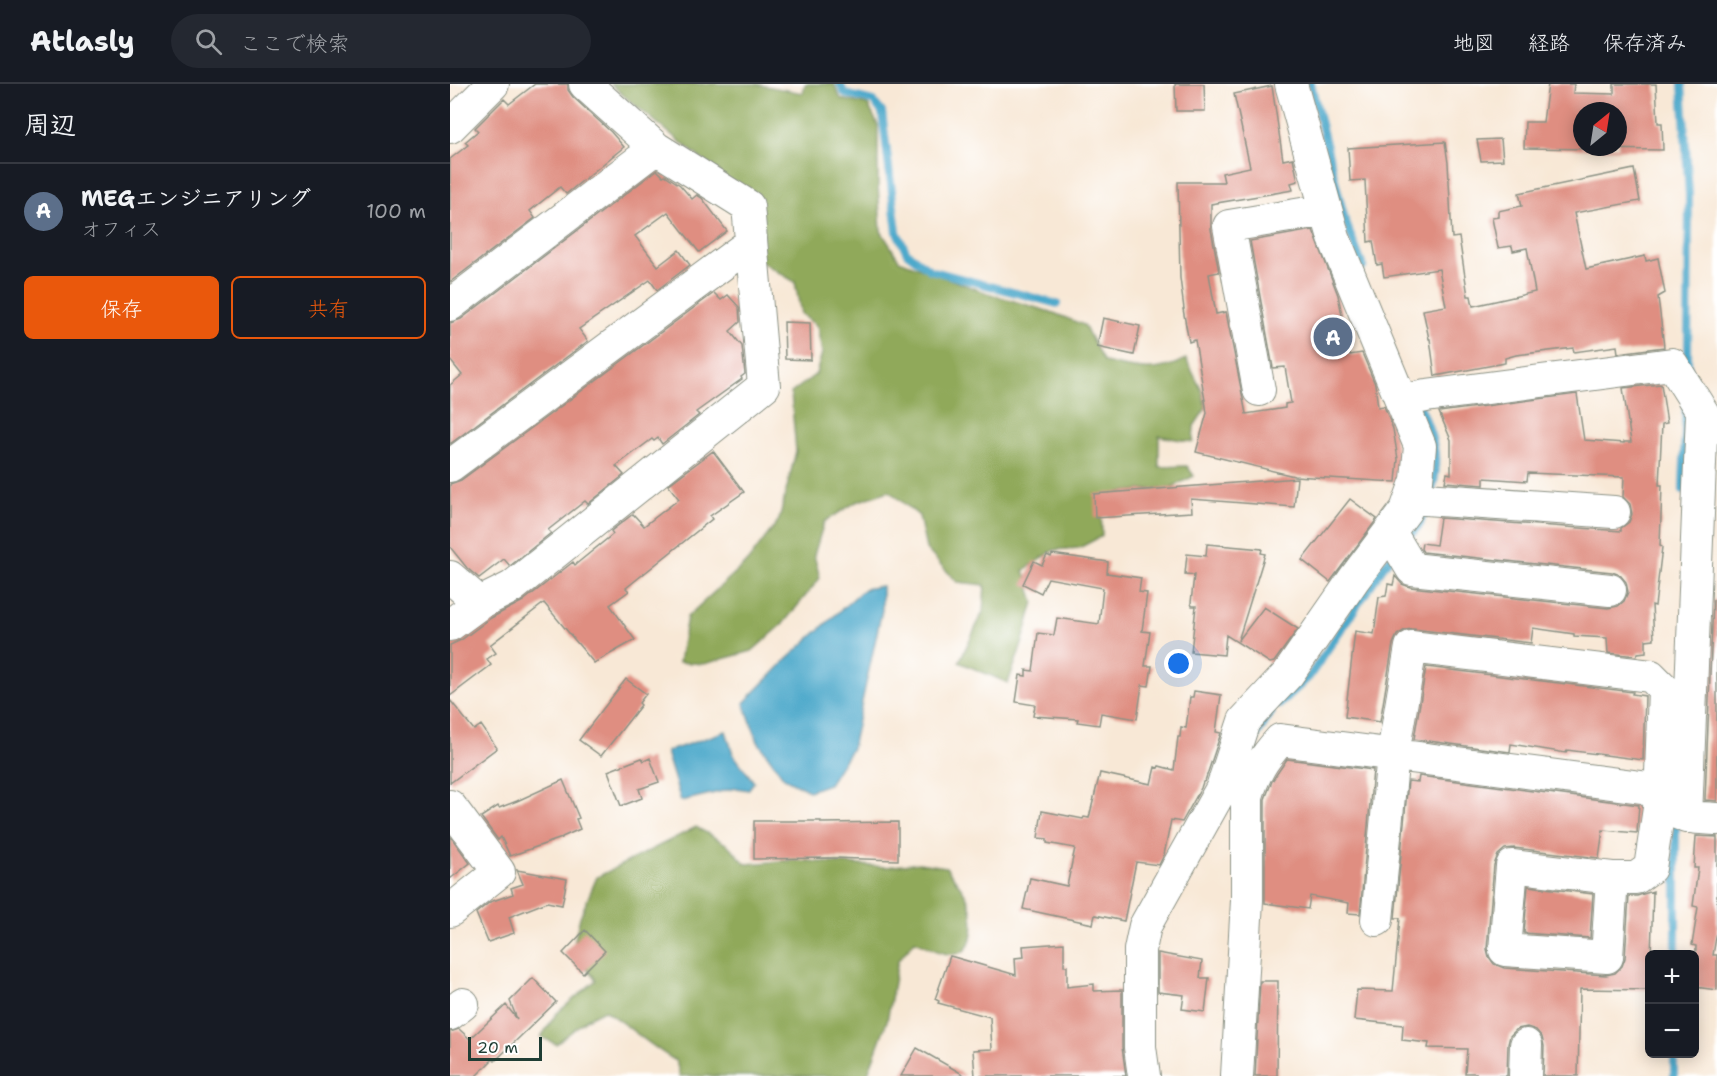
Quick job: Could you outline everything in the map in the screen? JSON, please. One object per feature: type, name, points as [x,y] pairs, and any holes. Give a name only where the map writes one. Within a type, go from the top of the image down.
[{"type":"street","points":[[450,127],[493,84]]},
{"type":"street","points":[[450,626],[480,603],[512,587],[764,386],[748,206],[656,148],[585,84]]},
{"type":"street","points":[[1291,84],[1334,238],[1412,399],[1420,446],[1417,480],[1422,499]]},
{"type":"street","points":[[450,305],[656,148]]},
{"type":"street","points":[[1259,390],[1229,226],[1326,210]]},
{"type":"street","points":[[450,466],[751,243]]},
{"type":"street","points":[[1412,399],[1672,364],[1706,415],[1707,564],[1674,811],[1650,868],[1635,878],[1612,878]]},
{"type":"street","points":[[1144,1076],[1140,1047],[1140,950],[1145,926],[1222,788],[1244,721],[1288,674],[1354,579],[1396,542],[1406,510],[1422,499],[1614,512]]},
{"type":"street","points":[[1396,542],[1412,569],[1610,590]]},
{"type":"street","points":[[450,577],[480,603]]},
{"type":"street","points":[[1377,920],[1392,754],[1411,647],[1651,676],[1664,689],[1674,811]]},
{"type":"street","points":[[1237,1076],[1247,900],[1247,796],[1261,762],[1280,740],[1649,788],[1674,811],[1717,819]]},
{"type":"street","points":[[450,806],[498,872],[450,911]]},
{"type":"street","points":[[1525,1076],[1526,1045]]},
{"type":"green space","points":[[611,84],[755,84],[803,93],[805,84],[834,84],[841,99],[868,105],[878,125],[881,231],[899,260],[987,293],[1054,313],[1084,325],[1104,362],[1155,369],[1186,359],[1202,391],[1206,408],[1194,426],[1193,442],[1159,436],[1159,467],[1187,466],[1194,476],[1172,487],[1120,492],[1101,501],[1102,536],[1079,548],[1054,550],[1024,570],[1034,602],[1008,683],[959,662],[983,612],[985,585],[957,582],[926,549],[919,516],[889,491],[856,502],[824,522],[814,555],[820,578],[782,625],[752,651],[704,664],[679,662],[687,617],[748,561],[779,520],[796,451],[791,393],[816,374],[822,353],[817,326],[801,314],[795,282],[760,261],[754,202]]},
{"type":"green space","points":[[696,827],[728,845],[746,864],[795,860],[886,867],[919,863],[946,867],[962,889],[969,902],[973,925],[967,947],[962,952],[950,954],[915,941],[898,960],[887,1021],[867,1076],[680,1076],[676,1061],[604,1010],[588,1018],[556,1044],[541,1037],[556,1014],[596,980],[572,951],[580,917],[597,877]]},
{"type":"water","points":[[882,586],[882,610],[852,748],[829,784],[809,791],[784,778],[758,742],[744,703],[788,658],[864,589]]},
{"type":"water","points":[[726,731],[733,754],[754,782],[748,790],[736,788],[681,801],[666,752]]},
{"type":"building","points":[[535,84],[568,84],[568,90],[573,97],[624,147],[566,194],[560,187],[530,211],[535,218],[450,282],[450,159],[468,145],[465,142],[478,131],[475,128],[504,99],[509,104]]},
{"type":"building","points":[[1175,84],[1204,84],[1205,111],[1176,111]]},
{"type":"building","points":[[1548,84],[1574,84],[1573,93],[1614,94],[1614,84],[1656,84],[1658,123],[1662,123],[1663,150],[1627,149],[1627,102],[1573,102],[1573,149],[1524,148],[1525,122],[1543,122]]},
{"type":"building","points":[[1272,86],[1283,160],[1293,158],[1298,181],[1291,183],[1293,190],[1211,204],[1211,229],[1219,272],[1209,274],[1216,314],[1226,312],[1246,414],[1285,408],[1285,404],[1291,403],[1285,367],[1273,368],[1250,241],[1313,230],[1338,295],[1350,355],[1362,353],[1375,384],[1378,407],[1384,406],[1393,429],[1398,459],[1396,482],[1294,476],[1196,452],[1207,413],[1195,340],[1189,342],[1183,309],[1178,182],[1224,182],[1222,173],[1250,167],[1234,94]]},
{"type":"building","points":[[1501,139],[1503,160],[1481,161],[1477,140]]},
{"type":"building","points":[[1445,142],[1452,238],[1459,237],[1468,296],[1471,296],[1473,306],[1535,292],[1527,248],[1513,251],[1512,246],[1498,248],[1492,218],[1498,217],[1498,211],[1522,206],[1519,193],[1634,169],[1640,201],[1574,213],[1586,269],[1645,256],[1646,261],[1658,258],[1665,293],[1658,297],[1664,347],[1618,353],[1617,346],[1574,352],[1573,348],[1516,355],[1505,358],[1505,363],[1435,376],[1423,310],[1446,306],[1439,269],[1384,277],[1382,264],[1377,265],[1373,241],[1368,242],[1365,180],[1350,181],[1348,148]]},
{"type":"building","points":[[657,170],[680,185],[692,199],[697,195],[702,198],[727,231],[699,252],[668,212],[635,236],[658,266],[679,250],[690,265],[657,290],[650,280],[579,329],[588,341],[450,444],[450,385],[462,375],[450,360],[450,323],[461,319]]},
{"type":"building","points":[[714,293],[721,300],[728,295],[739,307],[740,322],[730,331],[742,346],[745,374],[741,377],[742,379],[696,412],[699,415],[662,444],[658,438],[654,441],[652,439],[616,466],[624,475],[588,504],[585,501],[548,530],[551,533],[510,566],[504,559],[479,578],[467,568],[450,547],[450,484],[461,480]]},
{"type":"building","points":[[1103,318],[1140,326],[1134,355],[1097,347]]},
{"type":"building","points":[[784,322],[810,323],[811,360],[785,359]]},
{"type":"building","points":[[1661,384],[1667,423],[1662,424],[1659,485],[1662,485],[1660,546],[1662,547],[1655,606],[1652,605],[1654,639],[1646,640],[1646,652],[1638,653],[1637,656],[1608,653],[1607,638],[1574,636],[1574,634],[1533,628],[1531,643],[1413,629],[1405,630],[1397,635],[1393,644],[1380,722],[1345,717],[1355,631],[1374,634],[1379,597],[1386,596],[1388,584],[1393,585],[1395,576],[1402,584],[1410,587],[1608,608],[1618,606],[1624,601],[1628,592],[1626,582],[1620,575],[1612,572],[1423,552],[1422,543],[1436,545],[1440,518],[1621,531],[1621,528],[1629,522],[1632,514],[1630,504],[1623,497],[1624,477],[1528,473],[1527,481],[1484,478],[1484,485],[1445,482],[1447,473],[1451,474],[1451,440],[1439,412],[1577,394],[1584,440],[1624,443],[1631,442],[1623,388]]},
{"type":"building","points":[[713,451],[744,492],[710,516],[712,519],[626,588],[629,591],[610,605],[635,640],[594,663],[544,603],[490,645],[496,653],[487,659],[491,665],[450,696],[450,645],[461,640],[491,618],[523,601],[573,562],[575,565],[613,534],[611,531],[633,514],[644,526],[679,499],[668,485]]},
{"type":"building","points":[[1297,478],[1294,507],[1191,499],[1192,512],[1095,518],[1094,494]]},
{"type":"building","points":[[1350,499],[1377,519],[1330,582],[1302,560]]},
{"type":"building","points":[[1207,544],[1262,549],[1261,553],[1265,554],[1238,641],[1264,607],[1298,629],[1274,662],[1270,663],[1226,635],[1224,655],[1191,652],[1196,606],[1192,606],[1191,603],[1194,575],[1185,574],[1187,554],[1206,556]]},
{"type":"building","points":[[1052,554],[1108,562],[1107,573],[1141,578],[1139,592],[1147,593],[1142,631],[1150,632],[1145,666],[1152,666],[1149,686],[1142,685],[1137,719],[1101,713],[1099,725],[1077,722],[1078,719],[1033,716],[1035,705],[1016,702],[1020,675],[1026,676],[1026,670],[1033,671],[1038,633],[1054,635],[1057,618],[1099,624],[1103,588],[1048,578],[1041,593],[1023,584],[1034,561],[1042,565],[1047,555],[1051,557]]},
{"type":"building","points":[[1713,600],[1717,600],[1717,801],[1705,800]]},
{"type":"building","points":[[1426,667],[1633,692],[1632,694],[1645,696],[1643,760],[1567,750],[1566,753],[1511,744],[1510,752],[1414,739]]},
{"type":"building","points":[[626,679],[646,694],[639,703],[641,705],[601,756],[579,740]]},
{"type":"building","points":[[1194,691],[1221,695],[1216,732],[1221,733],[1205,781],[1182,822],[1171,820],[1164,855],[1159,865],[1136,862],[1124,921],[1095,915],[1093,924],[1023,909],[1030,878],[1067,886],[1075,848],[1047,843],[1047,839],[1038,838],[1042,811],[1083,819],[1084,817],[1089,818],[1100,773],[1151,784],[1155,767],[1174,770],[1178,737],[1180,737],[1181,727],[1186,728],[1190,697],[1193,697]]},
{"type":"building","points":[[450,700],[474,730],[481,725],[497,748],[450,783]]},
{"type":"building","points":[[642,758],[644,761],[650,758],[659,782],[639,789],[642,798],[621,806],[608,771]]},
{"type":"building","points":[[1287,759],[1373,770],[1360,914],[1348,913],[1349,903],[1310,896],[1308,909],[1265,903],[1265,799],[1272,781]]},
{"type":"building","points":[[1419,776],[1639,805],[1637,833],[1603,830],[1599,858],[1514,848],[1505,849],[1498,855],[1494,865],[1487,949],[1494,964],[1504,968],[1606,975],[1615,973],[1622,966],[1625,958],[1629,896],[1653,891],[1651,950],[1645,950],[1645,990],[1580,989],[1578,1076],[1543,1076],[1542,1037],[1536,1030],[1527,1027],[1517,1029],[1510,1036],[1507,1076],[1475,1076],[1476,1073],[1465,1073],[1467,1049],[1428,1048],[1429,1043],[1402,1040],[1403,1025],[1354,1020],[1357,990],[1393,991],[1400,918],[1395,918],[1408,781],[1418,782]]},
{"type":"building","points":[[563,780],[579,818],[576,819],[580,829],[562,838],[510,856],[501,837],[498,840],[481,817],[498,806],[499,808],[517,801]]},
{"type":"building","points":[[754,821],[898,822],[898,860],[754,859]]},
{"type":"building","points":[[1696,836],[1717,837],[1717,932],[1713,955],[1717,955],[1717,990],[1699,988],[1699,950],[1696,950],[1696,946],[1692,945],[1698,907],[1693,906],[1698,868],[1694,868]]},
{"type":"building","points":[[450,838],[470,863],[450,879]]},
{"type":"building","points":[[517,870],[567,879],[562,905],[547,902],[509,917],[514,933],[488,942],[476,913],[490,902],[513,894],[511,888],[523,884]]},
{"type":"building","points":[[1528,886],[1593,894],[1590,938],[1524,933]]},
{"type":"building","points":[[585,930],[605,951],[583,973],[563,953]]},
{"type":"building","points":[[1064,943],[1067,987],[1094,984],[1094,991],[1122,990],[1122,1047],[1126,1076],[975,1076],[973,1050],[992,1049],[990,1017],[938,1003],[939,1001],[935,999],[950,956],[1016,975],[1015,958],[1024,957],[1023,946]]},
{"type":"building","points":[[1158,953],[1202,961],[1200,978],[1209,978],[1205,1012],[1182,1009],[1184,995],[1158,992]]},
{"type":"building","points":[[533,978],[556,1002],[495,1061],[493,1059],[476,1076],[450,1076],[450,1032],[459,1029],[470,1039],[506,1005],[517,1019],[510,1001]]},
{"type":"building","points":[[1260,981],[1278,981],[1277,1076],[1255,1076]]},
{"type":"building","points":[[917,1048],[966,1076],[901,1076]]},
{"type":"waterway","points":[[840,84],[845,94],[873,101],[882,112],[897,232],[907,253],[930,270],[1057,304]]},
{"type":"waterway","points":[[1311,84],[1345,220],[1363,267]]},
{"type":"waterway","points":[[1682,84],[1689,195],[1688,370]]},
{"type":"waterway","points":[[1420,406],[1432,437],[1436,459],[1431,492]]},
{"type":"waterway","points":[[1683,490],[1686,406]]},
{"type":"waterway","points":[[1405,542],[1420,524],[1426,506]]},
{"type":"waterway","points":[[1279,705],[1309,677],[1395,553]]},
{"type":"waterway","points":[[1247,762],[1256,737],[1271,713]]},
{"type":"waterway","points":[[1676,820],[1676,950]]},
{"type":"waterway","points":[[1674,1058],[1674,1076]]},
{"type":"place","name":"MEGエンジニアリング","points":[[1333,337]]}]
